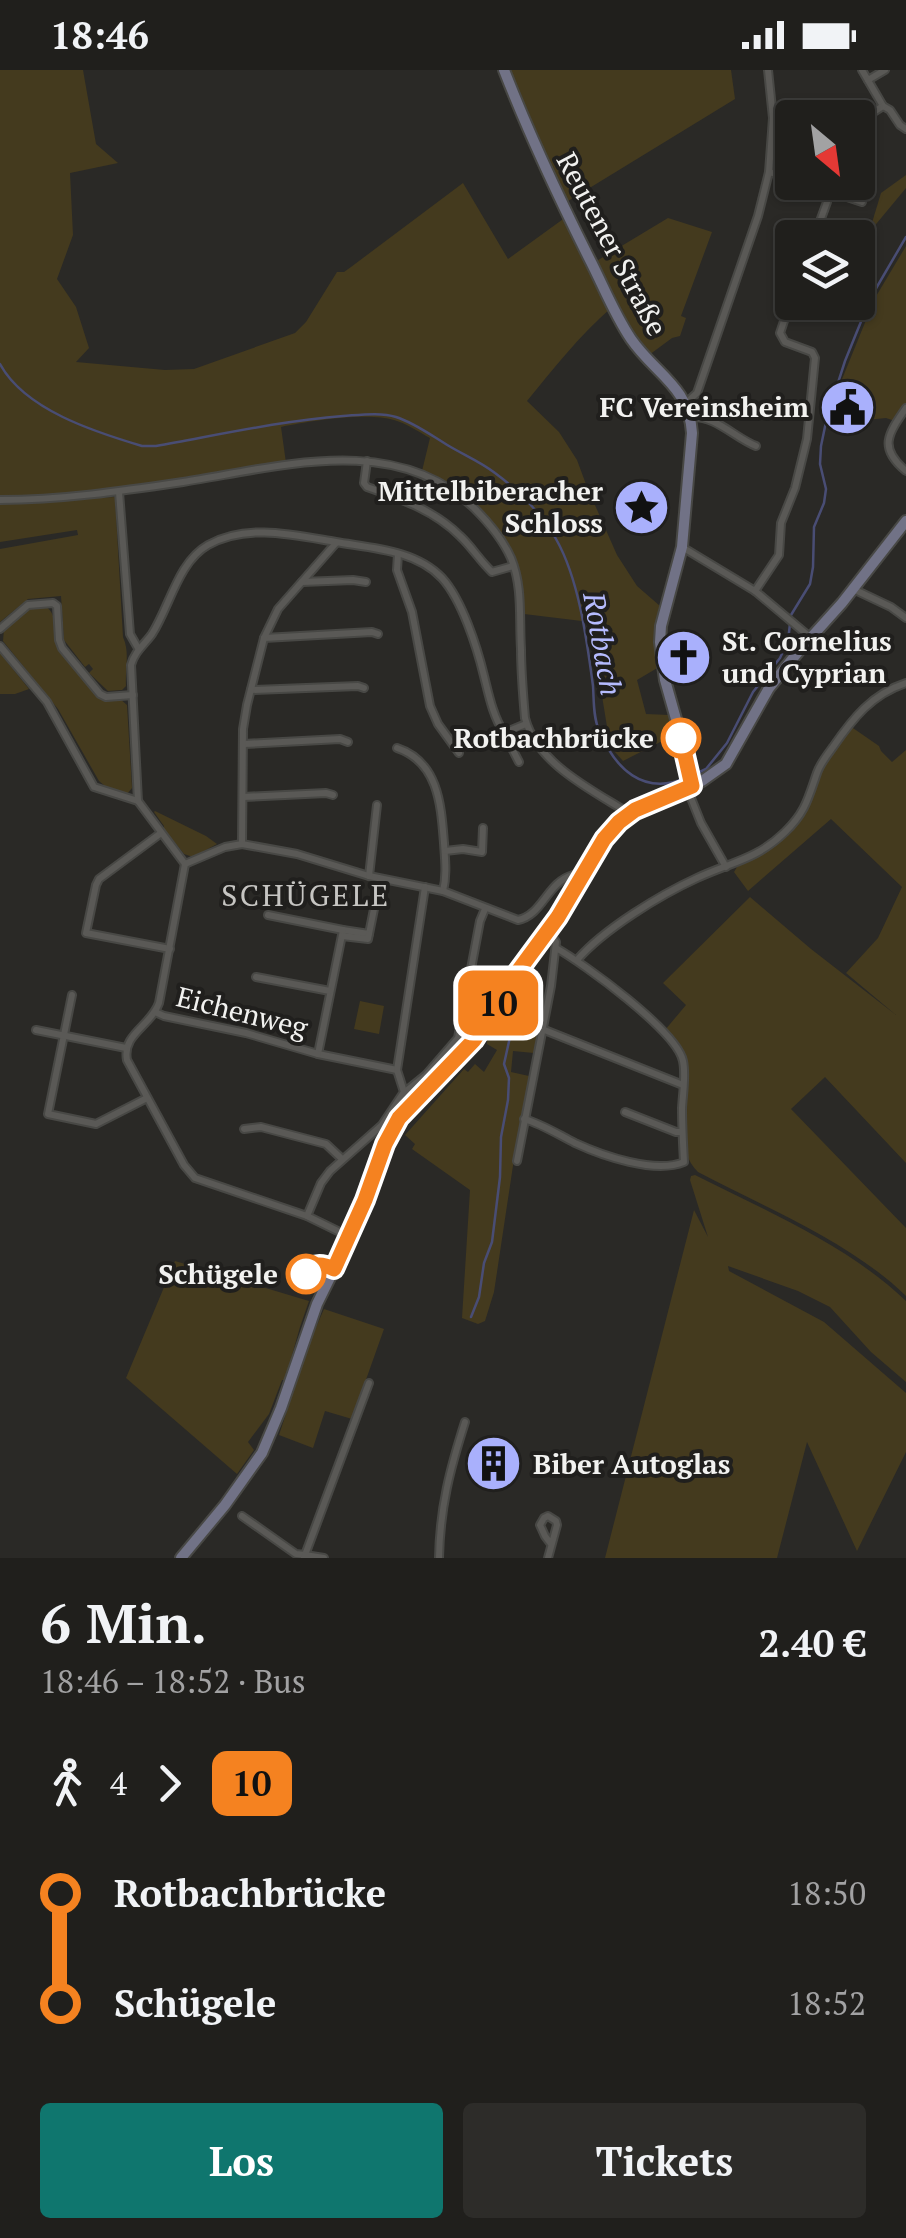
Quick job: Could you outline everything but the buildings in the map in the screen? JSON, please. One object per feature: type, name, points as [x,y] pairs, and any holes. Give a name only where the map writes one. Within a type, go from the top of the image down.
[{"type":"street","name":"Reutener Straße","points":[[504,70],[531,138],[631,339],[686,403],[691,417]]},
{"type":"street","points":[[686,403],[697,393],[758,216],[769,172],[772,118],[768,70]]},
{"type":"street","points":[[862,70],[883,106],[906,129]]},
{"type":"street","points":[[868,80],[885,70]]},
{"type":"street","points":[[875,111],[883,106]]},
{"type":"street","points":[[769,172],[775,174]]},
{"type":"street","points":[[858,200],[862,202]]},
{"type":"street","points":[[755,591],[779,555],[781,523],[807,439],[815,358],[812,352],[785,342],[780,333],[784,320]]},
{"type":"street","points":[[906,408],[888,441],[892,458],[906,471]]},
{"type":"street","points":[[726,867],[701,822],[666,680],[661,626],[682,547],[691,417],[707,418],[756,446]]},
{"type":"street","points":[[0,500],[118,492],[334,460],[367,461],[422,474],[461,496],[480,514],[498,536],[513,566],[520,605],[526,724],[536,742],[547,756],[628,816]]},
{"type":"street","points":[[367,461],[367,487],[407,501],[441,519],[490,570],[513,566]]},
{"type":"street","points":[[118,492],[130,634],[139,648]]},
{"type":"street","points":[[181,1558],[262,1452],[318,1300],[350,1236],[399,1118],[474,1040],[604,839],[649,803],[726,764],[766,692],[906,522]]},
{"type":"street","points":[[350,1236],[307,1216],[194,1178],[127,1060],[126,1048],[133,1036],[156,1012],[186,864],[138,801],[131,665],[139,648],[150,638],[189,562],[212,543],[250,533],[298,534],[398,554],[422,562],[452,592],[472,635],[494,714],[519,762]]},
{"type":"street","points":[[242,844],[243,729],[264,638],[278,609],[336,542]]},
{"type":"street","points":[[682,547],[755,591],[810,637]]},
{"type":"street","points":[[398,554],[397,570],[412,612],[430,706],[459,753]]},
{"type":"street","points":[[300,582],[366,582]]},
{"type":"street","points":[[853,589],[891,606],[906,618]]},
{"type":"street","points":[[0,630],[28,604],[53,603],[57,606],[60,644],[100,694],[132,695]]},
{"type":"street","points":[[264,638],[378,634]]},
{"type":"street","points":[[0,646],[47,702],[94,787],[138,801]]},
{"type":"street","points":[[578,960],[651,904],[699,877],[755,855],[791,826],[808,802],[818,770],[852,720],[876,697],[906,683]]},
{"type":"street","points":[[250,690],[364,688]]},
{"type":"street","points":[[504,733],[526,724]]},
{"type":"street","points":[[244,744],[348,742]]},
{"type":"street","points":[[398,748],[419,760],[436,785],[445,851],[443,891]]},
{"type":"street","points":[[243,797],[326,792],[334,795]]},
{"type":"street","points":[[369,876],[377,805]]},
{"type":"street","points":[[445,851],[482,852],[483,828]]},
{"type":"street","points":[[162,832],[99,879],[86,933],[170,949]]},
{"type":"street","points":[[186,864],[242,844],[443,891],[512,919],[526,918],[561,879],[573,875],[580,879]]},
{"type":"street","points":[[268,914],[343,933],[369,934],[380,879]]},
{"type":"street","points":[[404,1092],[397,1070],[425,887]]},
{"type":"street","points":[[307,1216],[321,1183],[382,1126],[404,1092],[426,1075],[458,1038],[484,908]]},
{"type":"street","points":[[517,1161],[551,986],[556,948],[548,931]]},
{"type":"street","points":[[318,1054],[343,933]]},
{"type":"street","points":[[524,1119],[582,1146],[648,1166],[670,1167],[684,1162],[683,1062],[676,1045],[624,996],[556,948]]},
{"type":"street","points":[[256,976],[330,991]]},
{"type":"street","points":[[72,995],[48,1114],[100,1123],[148,1098]]},
{"type":"street","name":"Eichenweg","points":[[156,1012],[397,1070]]},
{"type":"street","points":[[542,1029],[683,1085]]},
{"type":"street","points":[[36,1030],[126,1048]]},
{"type":"street","points":[[625,1112],[682,1132]]},
{"type":"street","points":[[244,1129],[261,1127],[326,1144],[342,1160]]},
{"type":"street","points":[[304,1556],[369,1383]]},
{"type":"street","points":[[438,1558],[446,1482],[464,1422]]},
{"type":"street","points":[[242,1516],[296,1554],[324,1558]]},
{"type":"street","points":[[548,1558],[552,1544]]},
{"type":"shaded area","points":[[0,70],[83,70],[96,144],[118,163],[70,173],[73,235],[57,279],[76,307],[89,348],[76,362],[194,369],[295,333],[337,272],[344,272],[463,183],[508,259],[566,217],[611,308],[577,341],[527,401],[559,432],[577,460],[617,555],[637,586],[660,606],[659,667],[637,680],[646,714],[669,715],[674,735],[623,761],[614,751],[590,622],[524,614],[516,567],[495,527],[463,495],[422,471],[430,438],[399,421],[354,417],[281,427],[286,463],[115,491],[0,499]]},
{"type":"shaded area","points":[[507,70],[731,70],[735,99],[565,203]]},
{"type":"shaded area","points":[[906,175],[906,188],[875,225],[873,220],[881,193]]},
{"type":"shaded area","points":[[668,218],[712,232],[681,316],[686,318],[680,336],[649,355],[633,337],[595,262]]},
{"type":"shaded area","points":[[906,246],[906,404],[895,421],[886,418],[827,424],[866,320],[875,320],[875,298]]},
{"type":"shaded area","points":[[115,497],[126,686],[108,691],[89,673],[93,669],[89,664],[85,667],[64,640],[61,596],[28,599],[0,622],[0,549],[78,535],[77,530],[0,542],[0,503]]},
{"type":"shaded area","points":[[45,606],[53,615],[59,651],[99,698],[120,699],[127,705],[132,788],[127,794],[99,781],[58,709],[3,641],[4,629],[31,607]]},
{"type":"shaded area","points":[[0,653],[29,689],[0,694]]},
{"type":"shaded area","points":[[850,726],[879,746],[892,762],[906,750],[906,1163],[825,1077],[791,1109],[906,1228],[906,1296],[834,1243],[698,1172],[685,1146],[688,1085],[684,1055],[665,1030],[686,1005],[663,983],[750,897],[896,1015],[846,973],[878,938],[902,887],[831,819],[748,891],[734,872],[766,851],[805,811],[820,770]]},
{"type":"shaded area","points":[[155,811],[217,844],[193,857],[184,854]]},
{"type":"shaded area","points":[[360,1001],[384,1006],[379,1034],[354,1029]]},
{"type":"shaded area","points":[[507,1008],[540,1018],[534,1053],[513,1051],[511,1072],[529,1076],[494,1292],[485,1321],[478,1324],[462,1318],[470,1190],[412,1149],[415,1144],[405,1135],[464,1069],[468,1072],[475,1064],[484,1072],[497,1050],[487,1044],[487,1037]]},
{"type":"shaded area","points":[[695,1175],[832,1246],[906,1301],[906,1382],[871,1352],[830,1307],[728,1266],[729,1271],[824,1322],[906,1393],[906,1452],[857,1551],[807,1442],[777,1558],[605,1558],[694,1210],[708,1237],[690,1180]]},
{"type":"shaded area","points":[[175,1261],[309,1301],[285,1380],[269,1414],[248,1442],[254,1450],[237,1474],[126,1378]]},
{"type":"shaded area","points":[[324,1309],[384,1329],[352,1419],[325,1411],[313,1448],[279,1435]]},
{"type":"waterway","name":"Rotbach","points":[[693,775],[706,769],[727,743],[753,692],[780,658],[788,641],[791,615],[810,584],[813,567],[814,527],[826,489],[820,464],[827,417],[871,297],[906,237]]},
{"type":"waterway","name":"Rotbach","points":[[0,364],[26,394],[63,417],[142,446],[296,421],[370,414],[410,423],[484,465],[537,512],[564,555],[585,630],[596,720],[613,756],[644,781],[657,784],[686,778]]},
{"type":"waterway","points":[[471,1317],[492,1242],[508,1100],[509,1078],[504,1064],[510,1037]]},
{"type":"bus line","name":"10","points":[[306,1274],[318,1265],[334,1269],[399,1118],[474,1040],[558,917],[604,839],[635,810],[692,786],[681,738]]},
{"type":"place","name":"FC Vereinsheim","points":[[848,407]]},
{"type":"place","name":"Mittelbiberacher Schloss","points":[[642,507]]},
{"type":"place","name":"St. Cornelius und Cyprian","points":[[683,657]]},
{"type":"place","name":"Rotbachbrücke","points":[[681,738]]},
{"type":"place","name":"Schügele","points":[[306,1274]]},
{"type":"place","name":"Biber Autoglas","points":[[494,1464]]},
{"type":"district","name":"SCHÜGELE","points":[[306,896]]}]
